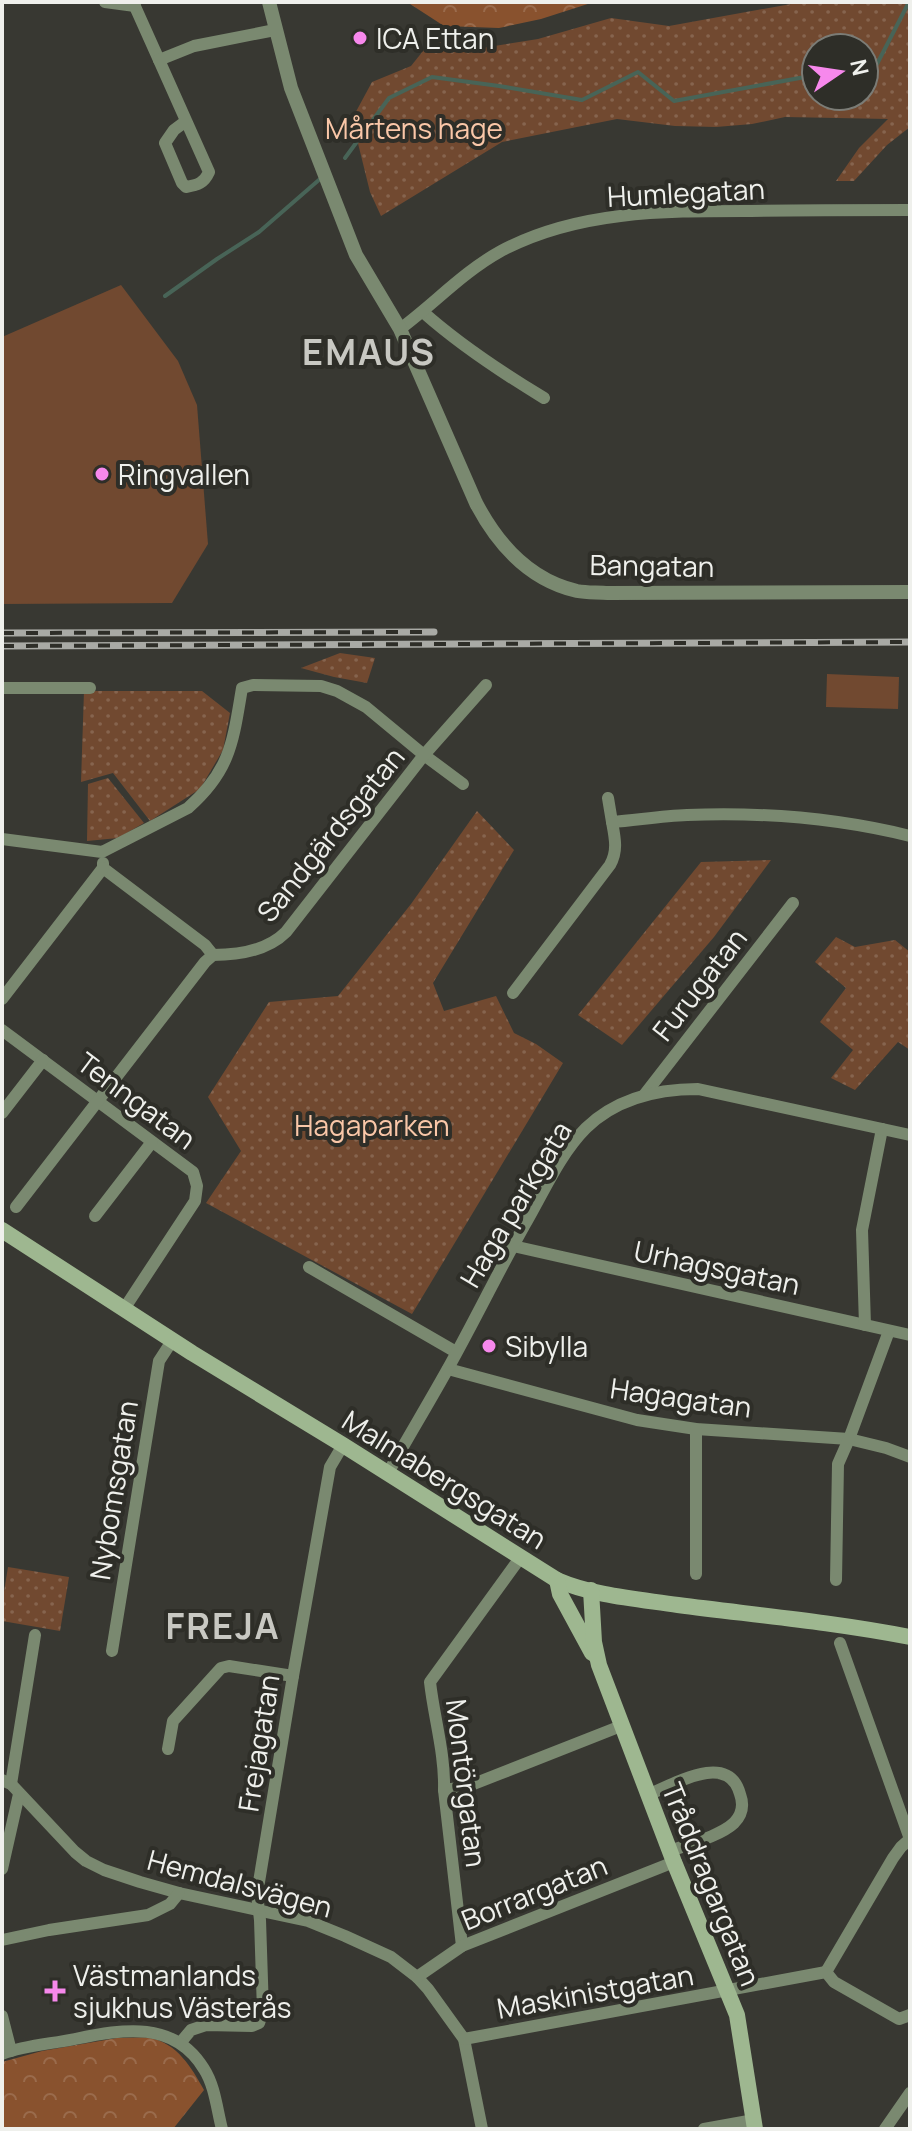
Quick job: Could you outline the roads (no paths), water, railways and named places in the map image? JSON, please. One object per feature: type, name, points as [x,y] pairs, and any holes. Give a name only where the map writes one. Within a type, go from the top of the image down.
[{"type":"main road","name":"Malmabergsgatan","points":[[2,1230],[172,1341],[557,1580],[591,1590],[855,1626],[910,1637]]},
{"type":"main road","name":"Tråddragargatan","points":[[557,1580],[560,1594],[599,1665]]},
{"type":"main road","name":"Tråddragargatan","points":[[591,1590],[594,1642],[599,1665],[737,2015],[755,2124]]},
{"type":"street","points":[[105,2],[134,4],[209,172],[200,184],[186,187],[165,143],[174,130],[186,121]]},
{"type":"street","name":"Bangatan","points":[[269,2],[291,88],[356,255],[400,329],[476,503],[501,545],[549,580],[577,591],[910,592]]},
{"type":"street","points":[[159,60],[194,46],[275,30]]},
{"type":"street","name":"Humlegatan","points":[[400,329],[466,273],[499,252],[577,224],[666,211],[910,210]]},
{"type":"street","points":[[423,312],[482,359],[544,398]]},
{"type":"street","points":[[2,839],[102,852],[188,808],[222,768],[234,737],[242,688],[253,685],[321,686],[337,691],[366,707],[463,784]]},
{"type":"street","name":"Sandgärdsgatan","points":[[213,955],[227,955],[275,943],[424,755],[486,685]]},
{"type":"street","points":[[2,688],[90,688]]},
{"type":"street","points":[[513,993],[615,856],[608,798]]},
{"type":"street","points":[[612,822],[684,815],[756,814],[856,823],[910,836]]},
{"type":"street","points":[[2,999],[103,868],[102,852]]},
{"type":"street","points":[[16,1207],[213,955],[205,945],[103,868]]},
{"type":"street","name":"Furugatan","points":[[645,1094],[793,903]]},
{"type":"street","name":"Tenngatan","points":[[2,1030],[193,1172],[197,1186],[195,1201],[124,1309]]},
{"type":"street","points":[[2,1113],[43,1060]]},
{"type":"street","name":"Haga parkgata","points":[[388,1473],[566,1154],[586,1129],[606,1112],[645,1094],[670,1089],[710,1090],[910,1135]]},
{"type":"street","points":[[865,1325],[862,1230],[882,1129]]},
{"type":"street","points":[[95,1216],[152,1142]]},
{"type":"street","name":"Urhagsgatan","points":[[513,1246],[910,1335]]},
{"type":"street","points":[[309,1267],[456,1352]]},
{"type":"street","points":[[836,1580],[838,1464],[889,1331]]},
{"type":"street","name":"Nybomsgatan","points":[[112,1651],[159,1361],[172,1341]]},
{"type":"street","name":"Hagagatan","points":[[448,1369],[637,1420],[696,1429],[849,1439],[910,1457]]},
{"type":"street","points":[[696,1429],[696,1574]]},
{"type":"street","name":"Frejagatan","points":[[181,2042],[191,2030],[206,2025],[252,2026],[259,2023],[263,2011],[257,1894],[330,1467],[343,1445]]},
{"type":"street","name":"Montörgatan","points":[[462,1946],[440,1743],[430,1682],[520,1558]]},
{"type":"street","points":[[2,1869],[10,1786],[35,1635]]},
{"type":"street","points":[[840,1643],[910,1839],[893,1858],[826,1972],[834,1982],[906,2020]]},
{"type":"street","points":[[168,1749],[173,1721],[221,1668],[229,1666],[293,1676]]},
{"type":"street","points":[[444,1790],[466,1787],[621,1726]]},
{"type":"street","name":"Borrargatan","points":[[417,1977],[462,1946],[672,1856],[725,1829],[741,1815],[741,1795],[729,1776],[718,1772],[704,1772],[648,1795]]},
{"type":"street","name":"Hemdalsvägen","points":[[10,1786],[86,1861],[104,1870],[179,1893],[308,1921],[391,1957],[417,1977],[464,2039],[482,2129]]},
{"type":"street","points":[[2,1940],[148,1915],[170,1904],[179,1893]]},
{"type":"street","name":"Maskinistgatan","points":[[464,2039],[826,1972]]},
{"type":"street","points":[[2,2016],[6,2052],[106,2033],[145,2031],[181,2042],[204,2069],[222,2129]]},
{"type":"street","points":[[885,2129],[910,2093]]},
{"type":"street","points":[[704,2129],[755,2124]]},
{"type":"waterway","points":[[880,58],[909,2]]},
{"type":"waterway","points":[[345,158],[389,98],[432,77],[582,100],[638,72],[674,101],[800,78]]},
{"type":"waterway","points":[[165,296],[259,232],[320,179]]},
{"type":"railway","points":[[2,633],[434,632]]},
{"type":"railway","points":[[2,646],[910,642]]},
{"type":"place","name":"ICA Ettan","points":[[360,38]]},
{"type":"place","name":"Ringvallen","points":[[102,474]]},
{"type":"place","name":"Sibylla","points":[[489,1346]]},
{"type":"place","name":"Västmanlands sjukhus Västerås","points":[[55,1991]]},
{"type":"district","name":"EMAUS","points":[[369,351]]},
{"type":"district","name":"FREJA","points":[[223,1625]]},
{"type":"park label","name":"Mårtens hage","points":[[414,128]]},
{"type":"park label","name":"Hagaparken","points":[[372,1125]]}]
